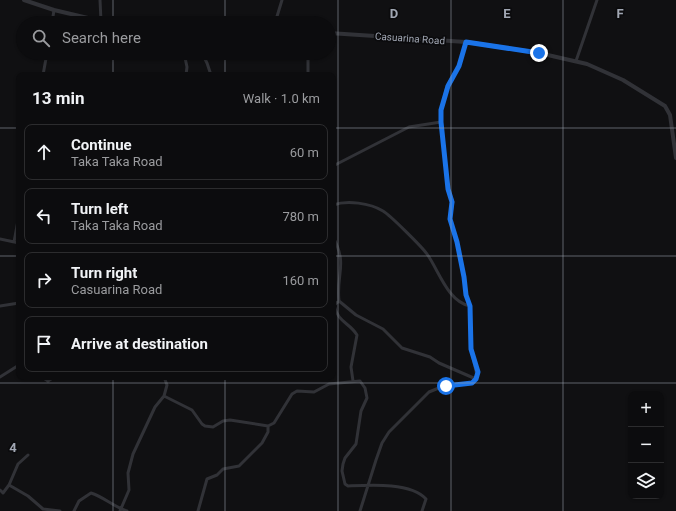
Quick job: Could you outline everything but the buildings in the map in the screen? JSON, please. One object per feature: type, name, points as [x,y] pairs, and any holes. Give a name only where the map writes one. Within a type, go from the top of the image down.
[{"type":"street","points":[[24,0],[54,10],[80,16]]},
{"type":"street","points":[[100,0],[101,16]]},
{"type":"street","points":[[277,16],[282,0]]},
{"type":"street","points":[[576,60],[597,0]]},
{"type":"street","points":[[53,16],[54,10]]},
{"type":"street","name":"Casuarina Road","points":[[336,33],[466,42],[513,48],[576,60],[623,80],[645,96],[662,103],[670,114],[676,158]]},
{"type":"street","points":[[360,511],[382,443],[389,432],[424,396],[436,388],[472,383],[476,379],[478,372],[471,349],[470,306],[466,295],[457,242],[450,219],[452,202],[448,189],[441,122],[441,110],[448,86],[459,66],[466,42]]},
{"type":"street","points":[[44,72],[46,60]]},
{"type":"street","points":[[186,60],[186,72]]},
{"type":"street","points":[[206,60],[210,72]]},
{"type":"street","points":[[308,60],[308,72]]},
{"type":"street","points":[[336,164],[409,127],[441,122]]},
{"type":"street","points":[[336,205],[352,202],[383,211],[426,252],[454,299],[464,305],[470,306]]},
{"type":"street","points":[[0,239],[14,242],[16,231]]},
{"type":"street","points":[[336,243],[341,254],[342,266],[338,286],[339,301],[356,315],[384,329],[402,348],[430,357],[439,363],[476,379]]},
{"type":"street","points":[[0,306],[16,303]]},
{"type":"street","points":[[336,313],[344,324],[353,328],[357,335],[351,367],[353,381]]},
{"type":"street","points":[[0,377],[16,367]]},
{"type":"street","points":[[120,510],[128,490],[128,473],[133,454],[155,407],[164,396],[167,385],[165,380]]},
{"type":"street","points":[[164,396],[192,410],[205,426],[213,427],[223,421],[230,420],[268,426],[274,423],[292,394],[297,391],[314,392],[329,384],[360,381],[367,393],[367,398],[361,411],[356,444],[345,458],[342,472],[346,486],[369,485],[408,488],[418,492],[426,498],[422,511]]},
{"type":"street","points":[[198,511],[207,479],[217,475],[223,469],[239,466],[262,443],[268,432],[268,426]]},
{"type":"street","points":[[0,490],[3,493],[9,485],[18,464],[28,456]]},
{"type":"street","points":[[9,485],[28,496],[43,509],[60,511]]},
{"type":"street","points":[[74,511],[79,501],[91,493],[99,495],[120,510],[127,511]]},
{"type":"route","points":[[446,386],[475,382],[478,372],[475,367],[471,349],[470,306],[466,295],[457,242],[450,219],[452,202],[448,189],[441,110],[448,86],[451,78],[459,66],[466,42],[539,53]]}]
